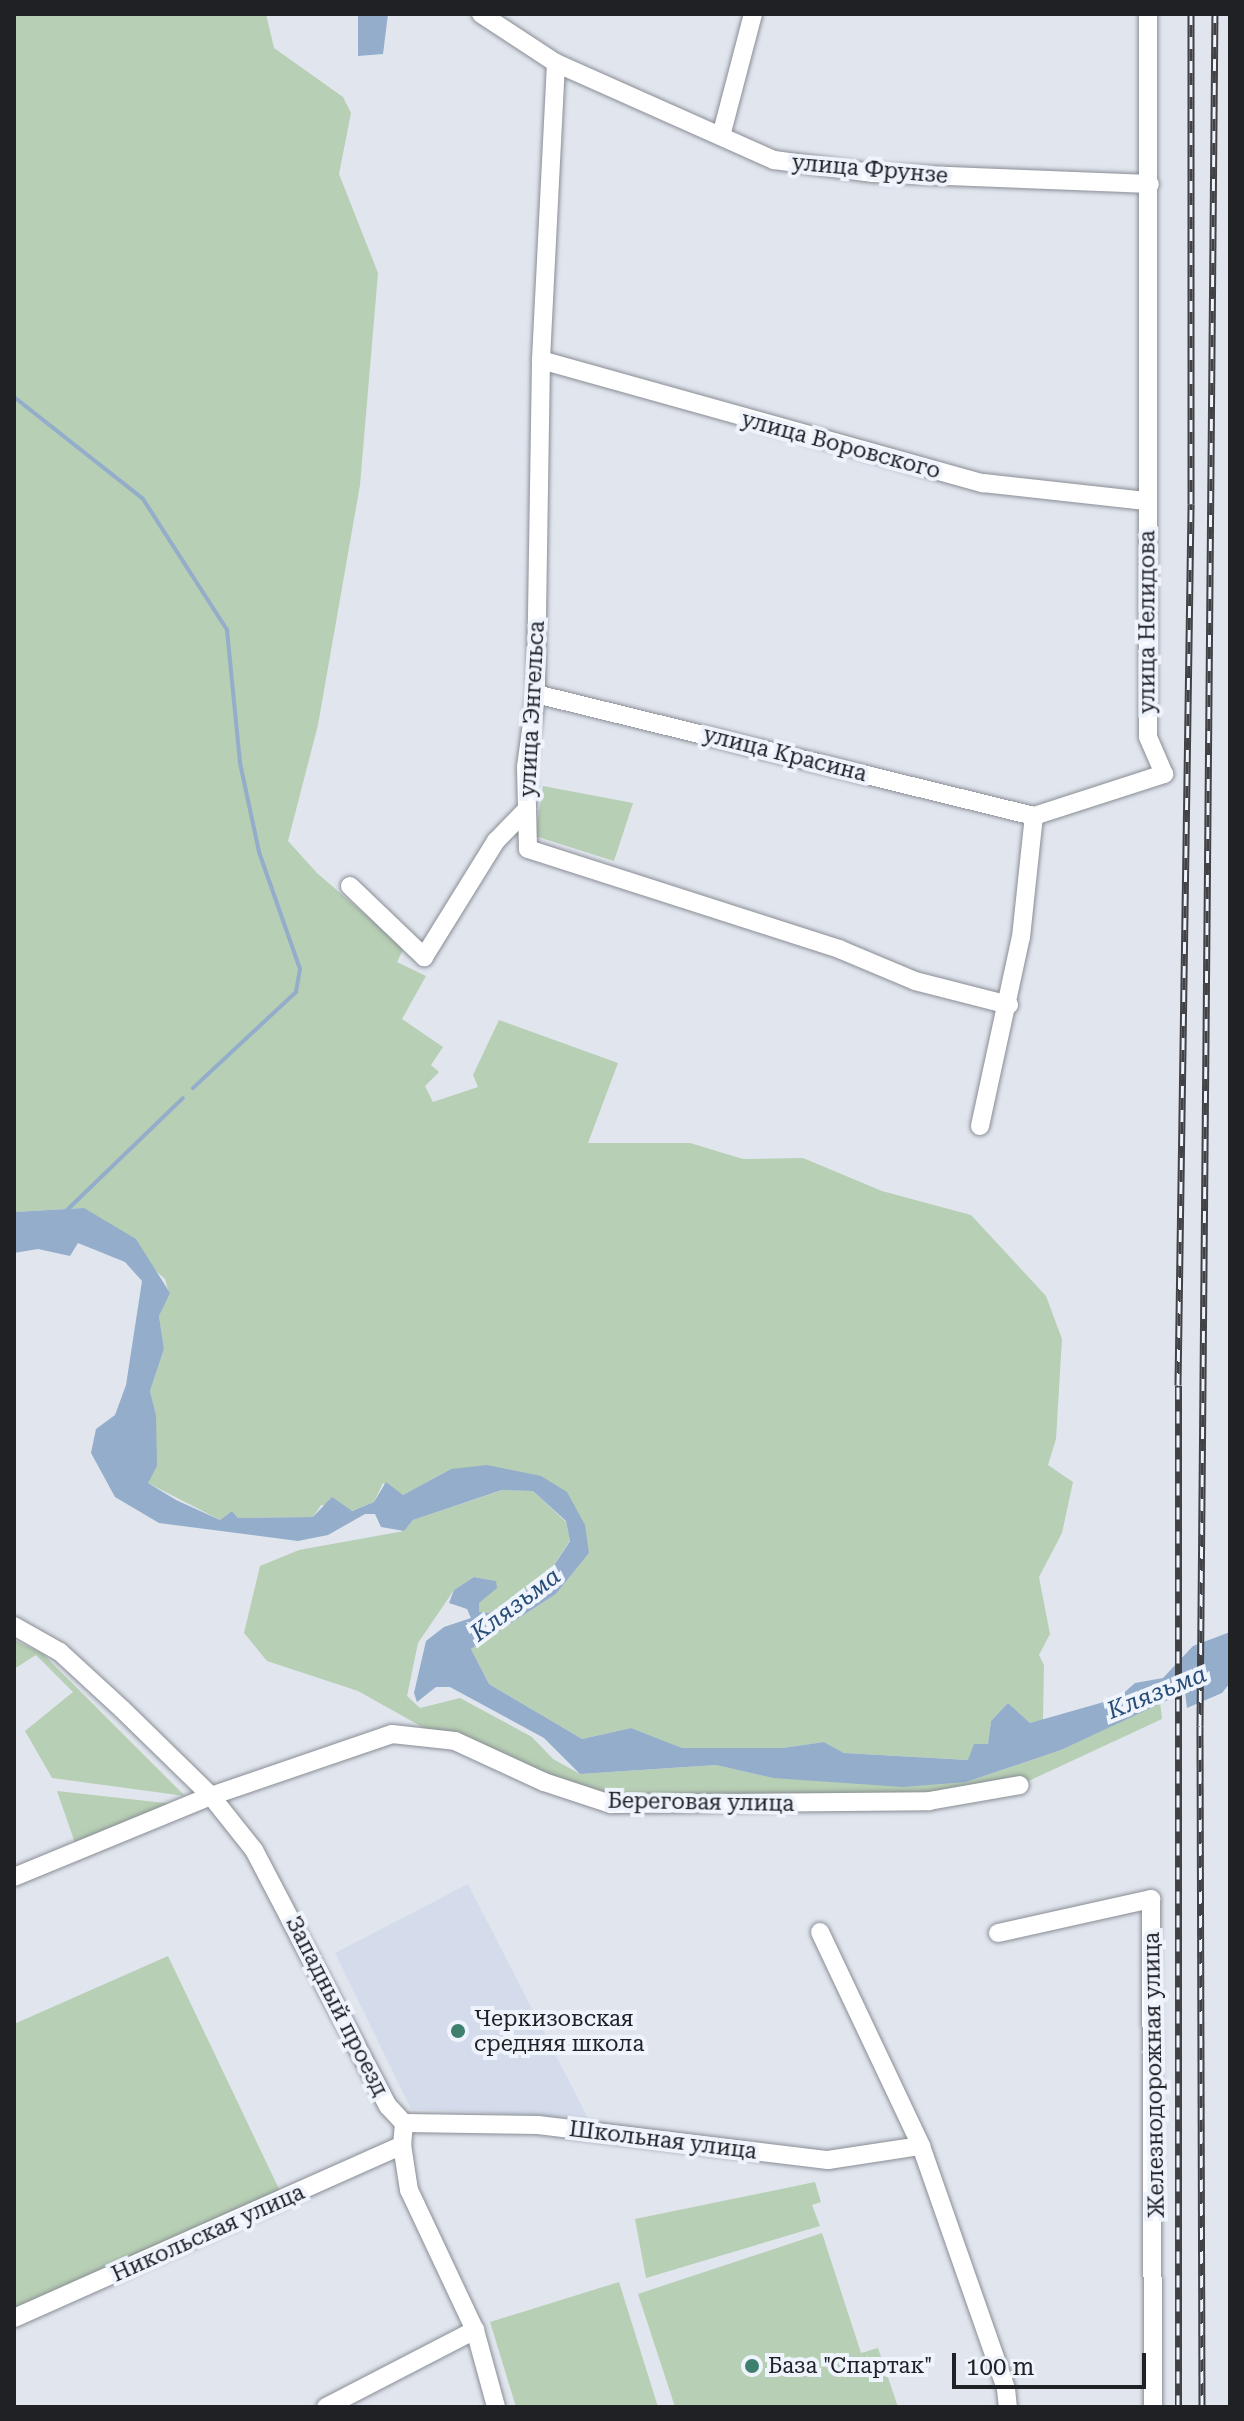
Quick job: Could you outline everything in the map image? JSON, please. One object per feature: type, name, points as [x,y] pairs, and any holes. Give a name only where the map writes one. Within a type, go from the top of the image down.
[{"type":"street","name":"улица Фрунзе","points":[[481,14],[556,63],[774,160],[873,173],[1150,184]]},
{"type":"street","points":[[721,136],[753,14]]},
{"type":"street","name":"улица Нелидова","points":[[1034,816],[1164,774],[1148,737],[1148,14]]},
{"type":"street","name":"улица Энгельса","points":[[556,63],[541,360],[536,694],[527,809],[528,849],[839,949],[915,981],[1009,1005]]},
{"type":"street","name":"улица Воровского","points":[[541,360],[983,483],[1146,501]]},
{"type":"street","name":"улица Красина","points":[[536,694],[1034,816]]},
{"type":"street","points":[[350,886],[424,957],[496,841],[527,809]]},
{"type":"street","points":[[980,1126],[1009,1005],[1034,816]]},
{"type":"street","name":"Западный проезд","points":[[14,1626],[60,1652],[211,1796],[254,1850],[388,2106],[404,2123]]},
{"type":"street","name":"Береговая улица","points":[[14,1877],[211,1796],[392,1734],[455,1741],[544,1782],[611,1804],[929,1801],[1020,1785]]},
{"type":"street","name":"Железнодорожная улица","points":[[998,1933],[1151,1899],[1153,2407]]},
{"type":"street","points":[[820,1932],[921,2146],[1006,2389],[1008,2407]]},
{"type":"street","points":[[404,2123],[402,2145],[409,2190],[475,2330],[496,2407]]},
{"type":"street","name":"Школьная улица","points":[[404,2123],[538,2125],[828,2160],[921,2146]]},
{"type":"street","name":"Никольская улица","points":[[14,2318],[402,2145]]},
{"type":"street","points":[[326,2407],[475,2330]]},
{"type":"shaded area","name":"Черкизовская средняя школа","points":[[468,1884],[588,2118],[411,2109],[335,1953]]},
{"type":"green space","points":[[14,14],[266,14],[274,48],[343,97],[351,113],[339,174],[378,273],[360,485],[318,725],[288,841],[317,873],[404,948],[397,962],[426,976],[402,1019],[443,1047],[431,1065],[439,1072],[425,1086],[433,1102],[478,1087],[473,1075],[499,1020],[618,1063],[588,1143],[690,1143],[743,1159],[803,1158],[882,1191],[971,1215],[1046,1296],[1062,1339],[1056,1439],[1048,1465],[1073,1482],[1062,1533],[1039,1577],[1050,1634],[1039,1655],[1044,1665],[1043,1721],[1030,1723],[1008,1703],[991,1721],[988,1744],[969,1760],[844,1753],[824,1742],[783,1748],[681,1748],[631,1728],[582,1739],[489,1684],[471,1649],[556,1594],[589,1553],[567,1492],[451,1469],[403,1495],[383,1483],[374,1502],[351,1511],[321,1505],[313,1517],[238,1518],[232,1511],[220,1520],[148,1483],[156,1415],[150,1391],[164,1349],[159,1316],[169,1293],[165,1279],[84,1208],[14,1212]]},
{"type":"green space","points":[[543,786],[633,803],[614,861],[535,836]]},
{"type":"green space","points":[[503,1490],[533,1491],[566,1522],[570,1540],[545,1579],[489,1613],[478,1612],[479,1603],[496,1581],[474,1577],[454,1590],[418,1643],[407,1696],[420,1708],[460,1698],[532,1737],[553,1759],[580,1774],[716,1765],[773,1778],[966,1782],[1061,1750],[1160,1702],[1162,1719],[1020,1785],[929,1801],[611,1804],[465,1751],[358,1691],[267,1661],[244,1633],[260,1566],[299,1550],[404,1531],[413,1520]]},
{"type":"green space","points":[[14,1640],[43,1654],[185,1796],[52,1778],[25,1731],[73,1692],[36,1655],[14,1669]]},
{"type":"green space","points":[[57,1791],[183,1805],[75,1843]]},
{"type":"green space","points":[[168,1956],[280,2191],[14,2308],[14,2024]]},
{"type":"green space","points":[[815,2182],[821,2202],[812,2205],[820,2226],[646,2278],[635,2219]]},
{"type":"green space","points":[[822,2233],[861,2353],[878,2348],[898,2407],[675,2407],[638,2294]]},
{"type":"green space","points":[[619,2282],[658,2407],[516,2407],[490,2322]]},
{"type":"water","points":[[358,14],[388,14],[383,54],[358,56]]},
{"type":"water","name":"Клязьма","points":[[84,1208],[136,1239],[170,1293],[159,1316],[164,1349],[150,1391],[156,1415],[157,1466],[148,1483],[176,1500],[220,1520],[232,1511],[238,1518],[313,1517],[332,1497],[352,1511],[374,1502],[386,1482],[403,1495],[451,1469],[487,1465],[541,1476],[567,1492],[585,1525],[589,1553],[556,1594],[471,1649],[489,1684],[582,1739],[631,1728],[682,1748],[783,1748],[824,1742],[844,1753],[968,1760],[974,1744],[988,1744],[991,1721],[1008,1703],[1030,1723],[1118,1698],[1135,1683],[1163,1678],[1193,1646],[1230,1632],[1230,1683],[1222,1693],[1187,1708],[1185,1692],[1061,1750],[966,1782],[903,1787],[773,1778],[716,1765],[580,1774],[544,1738],[450,1687],[436,1687],[417,1702],[414,1693],[426,1641],[444,1627],[471,1618],[467,1609],[449,1603],[454,1590],[474,1577],[496,1581],[497,1588],[479,1603],[479,1612],[489,1613],[545,1579],[570,1541],[566,1521],[533,1491],[502,1490],[413,1520],[404,1531],[381,1527],[375,1514],[365,1514],[328,1535],[298,1541],[159,1523],[115,1497],[91,1453],[96,1429],[115,1415],[126,1385],[142,1281],[125,1262],[78,1243],[70,1256],[38,1249],[14,1253],[14,1212]]},
{"type":"waterway","points":[[14,397],[143,499],[227,630],[240,763],[259,852],[300,969],[296,992],[193,1088]]},
{"type":"waterway","points":[[67,1210],[183,1098]]},
{"type":"railway","points":[[1178,2407],[1178,1385],[1191,504],[1191,14]]},
{"type":"railway","points":[[1202,2407],[1200,1726],[1215,14]]},
{"type":"place","name":"Черкизовская средняя школа","points":[[458,2031]]},
{"type":"place","name":"База \"Спартак\"","points":[[752,2366]]}]
